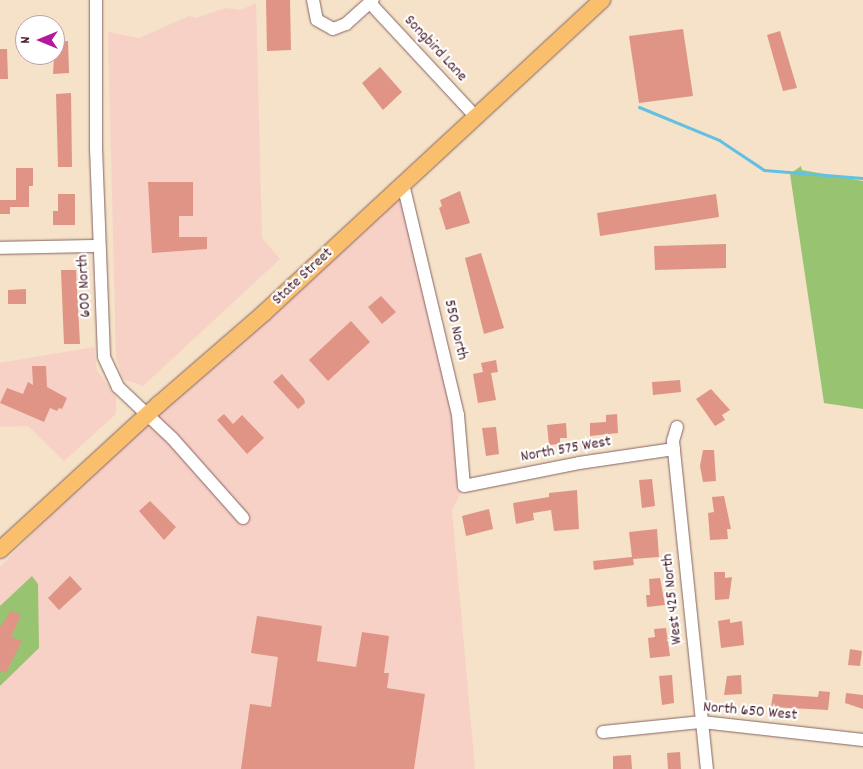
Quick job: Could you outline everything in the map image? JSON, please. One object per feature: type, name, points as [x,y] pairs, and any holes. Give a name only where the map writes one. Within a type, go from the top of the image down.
[{"type":"main road","name":"State Street","points":[[0,550],[403,184],[602,0]]},
{"type":"street","name":"600 North","points":[[96,0],[99,246],[104,357],[118,387],[148,414],[244,518]]},
{"type":"street","points":[[314,0],[314,15],[325,27],[341,27],[372,1]]},
{"type":"street","name":"Songbird Lane","points":[[372,1],[476,116]]},
{"type":"street","name":"550 North","points":[[403,184],[458,415],[464,486]]},
{"type":"street","points":[[0,248],[99,246]]},
{"type":"street","name":"West 425 North","points":[[677,427],[674,449],[707,769]]},
{"type":"street","name":"North 575 West","points":[[464,486],[579,463],[674,449]]},
{"type":"street","name":"North 650 West","points":[[603,732],[702,722],[863,740]]},
{"type":"shaded area","points":[[256,3],[262,238],[280,259],[143,386],[123,379],[116,357],[108,32],[139,38],[189,16],[196,18],[225,8],[240,10]]},
{"type":"shaded area","points":[[403,184],[437,326],[464,486],[452,511],[475,769],[0,769],[0,567],[148,414]]},
{"type":"shaded area","points":[[94,347],[97,371],[116,396],[116,414],[64,461],[28,426],[0,427],[0,363]]},
{"type":"green space","points":[[801,166],[802,170],[863,181],[863,409],[824,403],[790,174]]},
{"type":"green space","points":[[32,576],[38,584],[39,648],[0,686],[0,606]]},
{"type":"building","points":[[266,0],[290,0],[291,50],[267,51]]},
{"type":"building","points":[[683,29],[693,96],[639,103],[629,36]]},
{"type":"building","points":[[780,31],[797,88],[783,91],[767,35]]},
{"type":"building","points":[[65,41],[68,41],[69,73],[53,74],[54,65],[65,65]]},
{"type":"building","points":[[0,49],[7,49],[8,79],[0,79]]},
{"type":"building","points":[[380,67],[402,92],[383,110],[362,83]]},
{"type":"building","points":[[71,93],[72,167],[58,167],[56,94]]},
{"type":"building","points":[[16,168],[33,168],[33,186],[29,186],[29,207],[10,207],[10,214],[0,214],[0,200],[16,200]]},
{"type":"building","points":[[148,182],[193,182],[193,216],[179,216],[179,237],[207,237],[207,249],[152,253]]},
{"type":"building","points":[[460,191],[470,223],[446,230],[439,208],[442,206],[440,200]]},
{"type":"building","points":[[58,194],[75,194],[75,225],[53,225],[53,211],[58,211]]},
{"type":"building","points":[[716,194],[719,217],[600,236],[597,213]]},
{"type":"building","points":[[726,244],[726,268],[655,270],[654,246]]},
{"type":"building","points":[[481,253],[504,328],[484,334],[465,258]]},
{"type":"building","points":[[61,270],[76,270],[80,344],[64,344]]},
{"type":"building","points":[[26,289],[26,304],[8,304],[8,290]]},
{"type":"building","points":[[381,296],[396,312],[382,324],[368,307]]},
{"type":"building","points":[[351,321],[370,342],[328,381],[309,360]]},
{"type":"building","points":[[496,360],[498,372],[491,373],[496,400],[478,403],[473,374],[483,372],[481,363]]},
{"type":"building","points":[[32,366],[46,366],[47,387],[67,398],[62,409],[59,408],[57,411],[50,408],[44,422],[0,403],[7,388],[23,394],[28,382],[33,385]]},
{"type":"building","points":[[282,374],[304,399],[305,403],[298,409],[273,382]]},
{"type":"building","points":[[680,380],[681,392],[653,395],[652,382]]},
{"type":"building","points":[[711,389],[730,410],[722,415],[725,420],[715,426],[696,399]]},
{"type":"building","points":[[224,414],[233,424],[242,415],[264,438],[247,454],[217,420]]},
{"type":"building","points":[[617,414],[618,433],[590,436],[590,423],[606,422],[606,415]]},
{"type":"building","points":[[566,423],[567,438],[560,438],[560,444],[549,445],[547,425]]},
{"type":"building","points":[[496,427],[499,454],[486,456],[482,428]]},
{"type":"building","points":[[703,450],[714,450],[716,481],[703,482],[700,466]]},
{"type":"building","points":[[652,479],[655,506],[642,508],[639,480]]},
{"type":"building","points":[[577,490],[579,529],[554,531],[551,510],[533,513],[534,520],[516,524],[513,503],[549,497],[549,493]]},
{"type":"building","points":[[724,496],[731,529],[727,529],[728,539],[710,540],[708,513],[714,512],[712,497]]},
{"type":"building","points":[[150,501],[176,527],[164,540],[139,511]]},
{"type":"building","points":[[489,509],[493,529],[466,536],[462,516]]},
{"type":"building","points":[[657,529],[659,557],[633,559],[634,565],[594,570],[593,561],[632,557],[629,532]]},
{"type":"building","points":[[714,572],[725,572],[725,578],[732,577],[729,599],[715,600]]},
{"type":"building","points":[[70,576],[82,589],[59,610],[48,598]]},
{"type":"building","points":[[660,578],[665,605],[647,607],[646,595],[650,595],[649,579]]},
{"type":"building","points":[[11,611],[21,615],[11,637],[22,641],[6,673],[0,671],[0,627]]},
{"type":"building","points":[[257,616],[322,626],[317,661],[356,667],[362,632],[389,636],[384,673],[389,673],[387,688],[425,694],[414,769],[241,769],[250,704],[271,707],[278,657],[251,653]]},
{"type":"building","points":[[730,619],[730,623],[742,621],[744,645],[721,648],[718,621]]},
{"type":"building","points":[[666,628],[670,656],[650,658],[648,638],[655,637],[654,629]]},
{"type":"building","points":[[850,649],[862,651],[860,666],[848,665]]},
{"type":"building","points":[[672,675],[674,703],[662,705],[659,676]]},
{"type":"building","points":[[741,675],[742,694],[724,695],[727,676]]},
{"type":"building","points":[[819,691],[830,692],[828,710],[771,707],[773,694],[818,697]]},
{"type":"building","points":[[846,693],[863,695],[863,709],[845,703]]},
{"type":"building","points":[[680,752],[681,769],[668,769],[667,753]]},
{"type":"building","points":[[631,755],[632,769],[613,769],[613,756]]},
{"type":"waterway","points":[[639,107],[719,140],[764,170],[863,178]]}]
